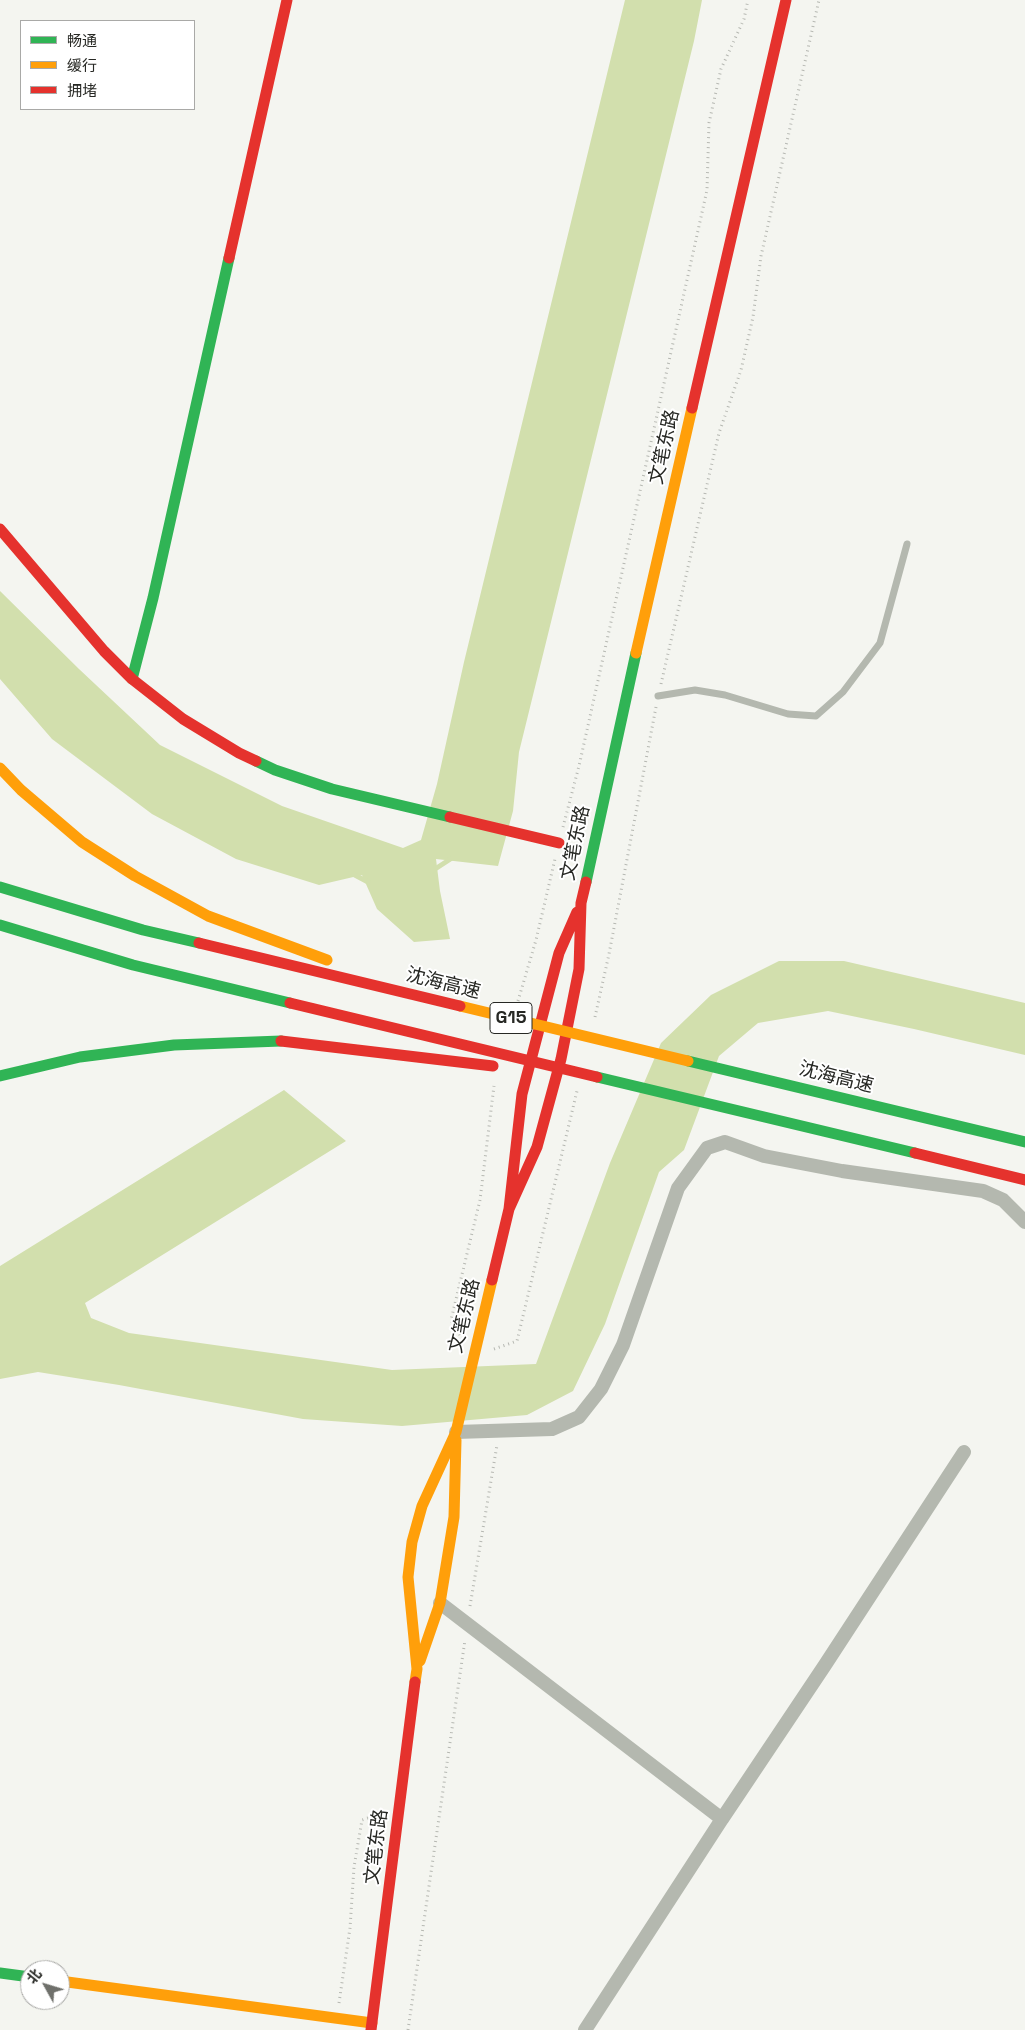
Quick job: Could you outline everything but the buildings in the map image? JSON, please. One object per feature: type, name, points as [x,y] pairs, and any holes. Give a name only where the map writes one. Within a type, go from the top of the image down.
[{"type":"main road","points":[[132,678],[153,598],[287,0]]},
{"type":"main road","name":"文笔东路","points":[[510,1209],[537,1147],[561,1059],[579,969],[581,903],[640,632],[786,0]]},
{"type":"main road","points":[[0,530],[104,651],[132,678],[183,719],[257,762],[318,785],[559,843]]},
{"type":"main road","points":[[0,768],[21,790],[82,842],[135,876],[208,916],[347,968],[591,1037]]},
{"type":"main road","name":"沈海高速","points":[[0,887],[143,930],[1025,1142]]},
{"type":"main road","name":"文笔东路","points":[[417,1669],[408,1577],[412,1542],[422,1506],[456,1432],[510,1209],[522,1094],[559,952],[581,903]]},
{"type":"main road","name":"G15","points":[[0,925],[133,965],[1025,1180]]},
{"type":"main road","points":[[0,1076],[80,1057],[174,1045],[273,1040],[603,1078]]},
{"type":"main road","name":"文笔东路","points":[[371,2026],[417,1669],[440,1603],[454,1517],[456,1432]]},
{"type":"main road","points":[[0,1973],[20,1976]]},
{"type":"main road","points":[[70,1982],[337,2018],[371,2026]]},
{"type":"street","points":[[456,1432],[552,1429],[579,1417],[601,1388],[623,1345],[678,1188],[707,1148],[725,1142],[764,1156],[842,1171],[983,1191],[1003,1200],[1025,1222]]},
{"type":"street","points":[[585,2030],[964,1452]]},
{"type":"street","points":[[440,1603],[722,1819]]},
{"type":"lane","points":[[658,696],[695,690],[725,695],[788,714],[816,716],[843,692],[880,643],[906,544]]},
{"type":"path","points":[[517,1006],[536,940],[579,766],[707,190],[709,123],[721,69],[744,19],[748,0]]},
{"type":"path","points":[[474,1356],[451,1320],[480,1200],[492,1090],[495,1081]]},
{"type":"path","points":[[408,2030],[467,1623],[499,1431]]},
{"type":"path","points":[[337,2018],[350,1928],[354,1867],[362,1820],[400,1808]]},
{"type":"shaded area","points":[[625,0],[702,0],[694,41],[519,752],[513,811],[498,866],[436,859],[440,891],[450,939],[414,942],[377,909],[362,875],[319,885],[236,859],[152,814],[52,739],[0,679],[0,591],[160,745],[282,806],[403,848],[421,840],[437,784],[464,662]]},
{"type":"shaded area","points":[[779,961],[844,961],[1025,1003],[1025,1055],[828,1011],[758,1023],[719,1056],[684,1150],[659,1172],[605,1324],[573,1391],[527,1415],[402,1426],[303,1419],[38,1372],[0,1379],[0,1266],[284,1090],[346,1141],[85,1303],[91,1318],[129,1333],[392,1370],[536,1364],[610,1163],[661,1043],[711,995]]},
{"type":"waterway","points":[[432,871],[452,858]]},
{"type":"waterway","points":[[351,873],[368,882]]},
{"type":"traffic: fast","points":[[132,679],[153,598],[229,258]]},
{"type":"traffic: fast","points":[[586,882],[636,653]]},
{"type":"traffic: fast","points":[[256,761],[275,770],[332,789],[450,817]]},
{"type":"traffic: fast","points":[[0,887],[143,930],[199,943]]},
{"type":"traffic: fast","points":[[0,925],[133,965],[290,1003]]},
{"type":"traffic: fast","points":[[0,1076],[80,1057],[174,1045],[281,1041]]},
{"type":"traffic: fast","points":[[688,1061],[1025,1142]]},
{"type":"traffic: fast","points":[[597,1077],[915,1153]]},
{"type":"traffic: fast","points":[[0,1973],[20,1976]]},
{"type":"traffic: slow","points":[[636,653],[692,408]]},
{"type":"traffic: slow","points":[[0,768],[21,790],[82,842],[135,876],[208,916],[327,960]]},
{"type":"traffic: slow","points":[[460,1006],[688,1061]]},
{"type":"traffic: slow","points":[[415,1682],[417,1669],[408,1577],[412,1542],[422,1506],[456,1432],[492,1280]]},
{"type":"traffic: slow","points":[[420,1661],[440,1603],[454,1517],[456,1440]]},
{"type":"traffic: slow","points":[[70,1982],[372,2023]]},
{"type":"traffic: jam","points":[[229,258],[287,0]]},
{"type":"traffic: jam","points":[[692,408],[786,0]]},
{"type":"traffic: jam","points":[[0,529],[104,651],[132,679],[183,719],[239,753],[256,761]]},
{"type":"traffic: jam","points":[[450,817],[559,843]]},
{"type":"traffic: jam","points":[[509,1209],[537,1147],[561,1059],[579,969],[581,903],[586,882]]},
{"type":"traffic: jam","points":[[492,1280],[509,1209],[522,1094],[559,953],[577,912]]},
{"type":"traffic: jam","points":[[199,943],[460,1006]]},
{"type":"traffic: jam","points":[[290,1003],[597,1077]]},
{"type":"traffic: jam","points":[[281,1041],[493,1066]]},
{"type":"traffic: jam","points":[[915,1153],[1025,1180]]},
{"type":"traffic: jam","points":[[371,2030],[415,1682]]}]
